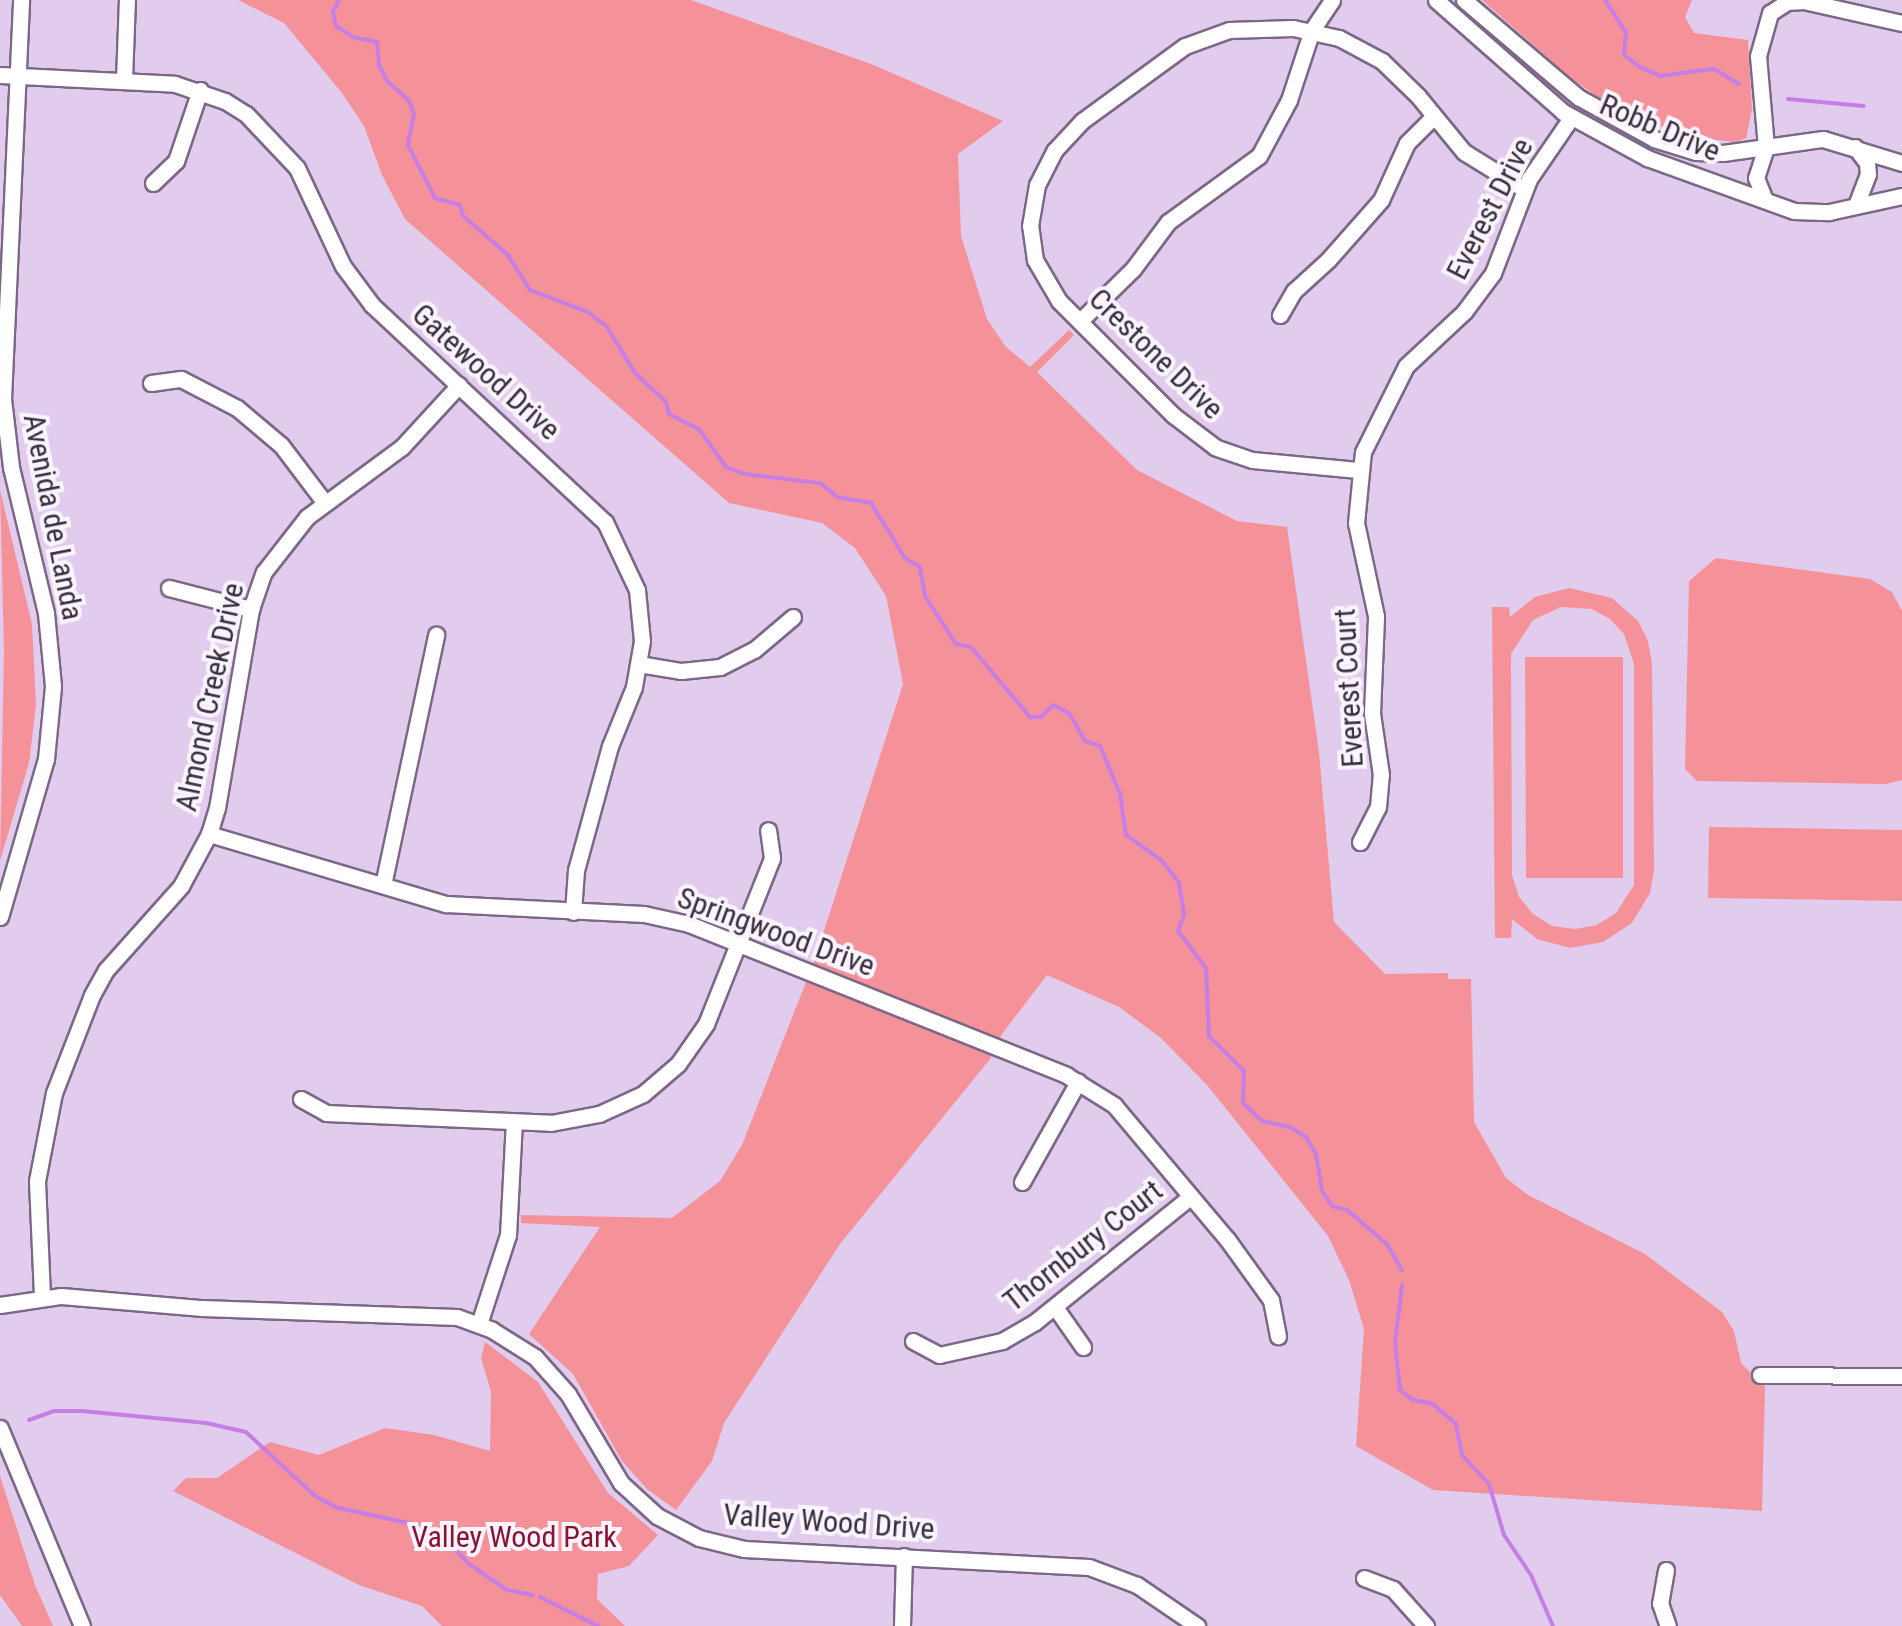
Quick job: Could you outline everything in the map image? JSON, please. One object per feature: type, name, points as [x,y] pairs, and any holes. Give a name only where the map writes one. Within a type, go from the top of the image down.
[{"type":"street","name":"Avenida de Landa","points":[[0,917],[46,759],[53,686],[46,613],[5,436],[9,75],[21,0]]},
{"type":"street","points":[[124,80],[128,0]]},
{"type":"street","points":[[1080,320],[1133,269],[1168,222],[1259,156],[1290,100],[1312,30],[1332,0]]},
{"type":"street","name":"Robb Drive","points":[[1436,0],[1571,118],[1646,158],[1811,213],[1902,196]]},
{"type":"street","name":"Robb Drive","points":[[1464,0],[1563,85],[1631,130],[1696,152],[1811,139],[1853,145],[1902,162]]},
{"type":"street","points":[[1765,200],[1756,178],[1766,147],[1758,56],[1770,13],[1787,2],[1804,2],[1902,23]]},
{"type":"street","name":"Crestone Drive","points":[[1312,30],[1254,27],[1186,46],[1082,121],[1046,165],[1030,213],[1035,260],[1059,301],[1172,415],[1215,447],[1252,460],[1358,470]]},
{"type":"street","points":[[1312,30],[1339,38],[1382,61],[1464,152],[1524,189]]},
{"type":"street","name":"Gatewood Drive","points":[[9,75],[124,80],[200,90],[246,114],[282,147],[356,287],[585,500],[618,542],[633,578],[642,616],[639,664],[576,870],[574,912]]},
{"type":"street","points":[[153,182],[176,161],[200,90]]},
{"type":"street","points":[[1280,315],[1294,291],[1380,200],[1407,143],[1434,117]]},
{"type":"street","name":"Everest Drive","points":[[1358,470],[1372,428],[1406,366],[1464,312],[1493,273],[1524,189],[1571,118]]},
{"type":"street","points":[[1853,145],[1867,163],[1868,174],[1856,206]]},
{"type":"street","points":[[151,383],[181,379],[237,408],[281,446],[325,503]]},
{"type":"street","name":"Almond Creek Drive","points":[[42,1296],[37,1182],[65,1060],[106,970],[182,886],[208,834],[218,808],[250,609],[276,552],[325,503],[402,448],[460,386]]},
{"type":"street","name":"Everest Court","points":[[1358,470],[1356,523],[1376,616],[1372,712],[1382,775],[1378,807],[1360,842]]},
{"type":"street","points":[[169,588],[250,609]]},
{"type":"street","points":[[639,664],[681,670],[720,667],[754,650],[793,617]]},
{"type":"street","points":[[383,885],[436,635]]},
{"type":"street","points":[[302,1099],[326,1113],[551,1122],[599,1114],[661,1080],[706,1024],[772,858],[768,830]]},
{"type":"street","name":"Springwood Drive","points":[[208,834],[474,908],[666,918],[1078,1082],[1125,1118]]},
{"type":"street","points":[[1022,1182],[1078,1082]]},
{"type":"street","name":"Thornbury Court","points":[[912,1341],[939,1355],[1002,1341],[1054,1307],[1190,1197],[1125,1118]]},
{"type":"street","points":[[479,1324],[508,1235],[514,1122]]},
{"type":"street","points":[[1190,1197],[1262,1283],[1277,1318],[1278,1336]]},
{"type":"street","name":"Valley Wood Drive","points":[[0,1305],[42,1296],[337,1314],[433,1313],[479,1324],[515,1342],[552,1374],[621,1483],[678,1529],[744,1549],[1089,1567],[1137,1584],[1196,1626]]},
{"type":"street","points":[[1054,1307],[1083,1347]]},
{"type":"street","points":[[1760,1374],[1902,1376]]},
{"type":"street","points":[[0,1428],[82,1626]]},
{"type":"street","points":[[902,1626],[904,1556]]},
{"type":"street","points":[[1666,1570],[1660,1603],[1668,1626]]},
{"type":"street","points":[[1364,1578],[1393,1589],[1426,1626]]},
{"type":"green space","points":[[238,0],[691,0],[871,64],[1003,121],[958,154],[961,236],[987,319],[1005,346],[1030,367],[1069,330],[1074,335],[1037,372],[1137,470],[1237,521],[1287,527],[1319,752],[1334,922],[1385,974],[1448,973],[1448,979],[1471,979],[1474,1122],[1506,1178],[1528,1195],[1645,1254],[1722,1312],[1734,1331],[1741,1363],[1765,1387],[1762,1511],[1433,1490],[1356,1446],[1364,1329],[1349,1280],[1328,1236],[1207,1085],[1161,1038],[1119,1007],[1047,975],[1002,1034],[990,1059],[840,1244],[724,1423],[712,1461],[676,1510],[647,1489],[622,1461],[573,1374],[529,1334],[600,1227],[521,1223],[521,1215],[672,1218],[720,1181],[742,1145],[815,959],[903,684],[886,596],[855,548],[822,523],[729,503],[405,219],[382,175],[364,126],[342,93],[284,23]]},
{"type":"green space","points":[[1482,0],[1692,0],[1685,17],[1694,33],[1748,40],[1752,109],[1746,138],[1736,142],[1688,137],[1612,107],[1571,78]]},
{"type":"green space","points":[[0,490],[32,624],[36,705],[29,763],[0,861],[4,650]]},
{"type":"green space","points":[[1716,558],[1870,579],[1892,592],[1902,611],[1902,780],[1886,784],[1697,781],[1685,769],[1689,581]]},
{"type":"green space","points":[[1569,588],[1612,598],[1638,621],[1648,641],[1652,664],[1654,870],[1650,893],[1632,923],[1603,942],[1570,948],[1537,939],[1512,919],[1511,938],[1495,938],[1492,607],[1509,607],[1510,617],[1535,597]],"holes":[[[1561,607],[1592,609],[1610,619],[1624,634],[1634,664],[1634,885],[1616,913],[1597,925],[1575,929],[1552,926],[1533,914],[1519,897],[1512,875],[1511,654],[1533,620]]]},
{"type":"green space","points":[[1525,657],[1623,657],[1623,878],[1526,878]]},
{"type":"green space","points":[[1709,827],[1902,830],[1902,901],[1708,898]]},
{"type":"green space","name":"Valley Wood Park","points":[[485,1342],[538,1382],[608,1493],[658,1535],[629,1566],[598,1574],[597,1599],[625,1626],[442,1626],[422,1606],[359,1585],[173,1491],[186,1478],[217,1478],[270,1442],[319,1455],[385,1428],[434,1435],[490,1451],[491,1392],[481,1358]]},
{"type":"green space","points":[[0,1476],[35,1585],[53,1626],[22,1626],[0,1595]]},
{"type":"waterway","points":[[339,0],[333,12],[336,26],[353,37],[377,42],[379,65],[387,81],[409,101],[414,114],[408,145],[435,198],[460,205],[463,216],[508,255],[530,290],[588,312],[607,327],[635,373],[666,402],[669,414],[699,429],[726,467],[744,474],[820,483],[837,497],[871,503],[905,558],[920,567],[925,596],[956,644],[971,647],[1030,717],[1041,717],[1053,705],[1069,713],[1085,741],[1100,746],[1120,794],[1126,835],[1162,861],[1179,883],[1184,915],[1178,931],[1206,968],[1209,1036],[1244,1071],[1243,1103],[1262,1121],[1290,1127],[1306,1137],[1316,1154],[1322,1191],[1332,1206],[1347,1210],[1387,1244],[1402,1270]]},
{"type":"waterway","points":[[1605,0],[1626,32],[1624,55],[1640,67],[1660,76],[1714,69],[1739,84]]},
{"type":"waterway","points":[[1788,99],[1864,106]]},
{"type":"waterway","points":[[1402,1285],[1395,1342],[1400,1390],[1413,1400],[1433,1404],[1456,1424],[1462,1455],[1489,1484],[1504,1535],[1531,1575],[1553,1626]]},
{"type":"waterway","points":[[29,1420],[54,1411],[82,1411],[206,1423],[246,1432],[315,1496],[338,1508],[413,1524],[446,1540],[468,1563],[507,1590],[533,1595]]},
{"type":"waterway","points":[[540,1597],[598,1626]]}]
